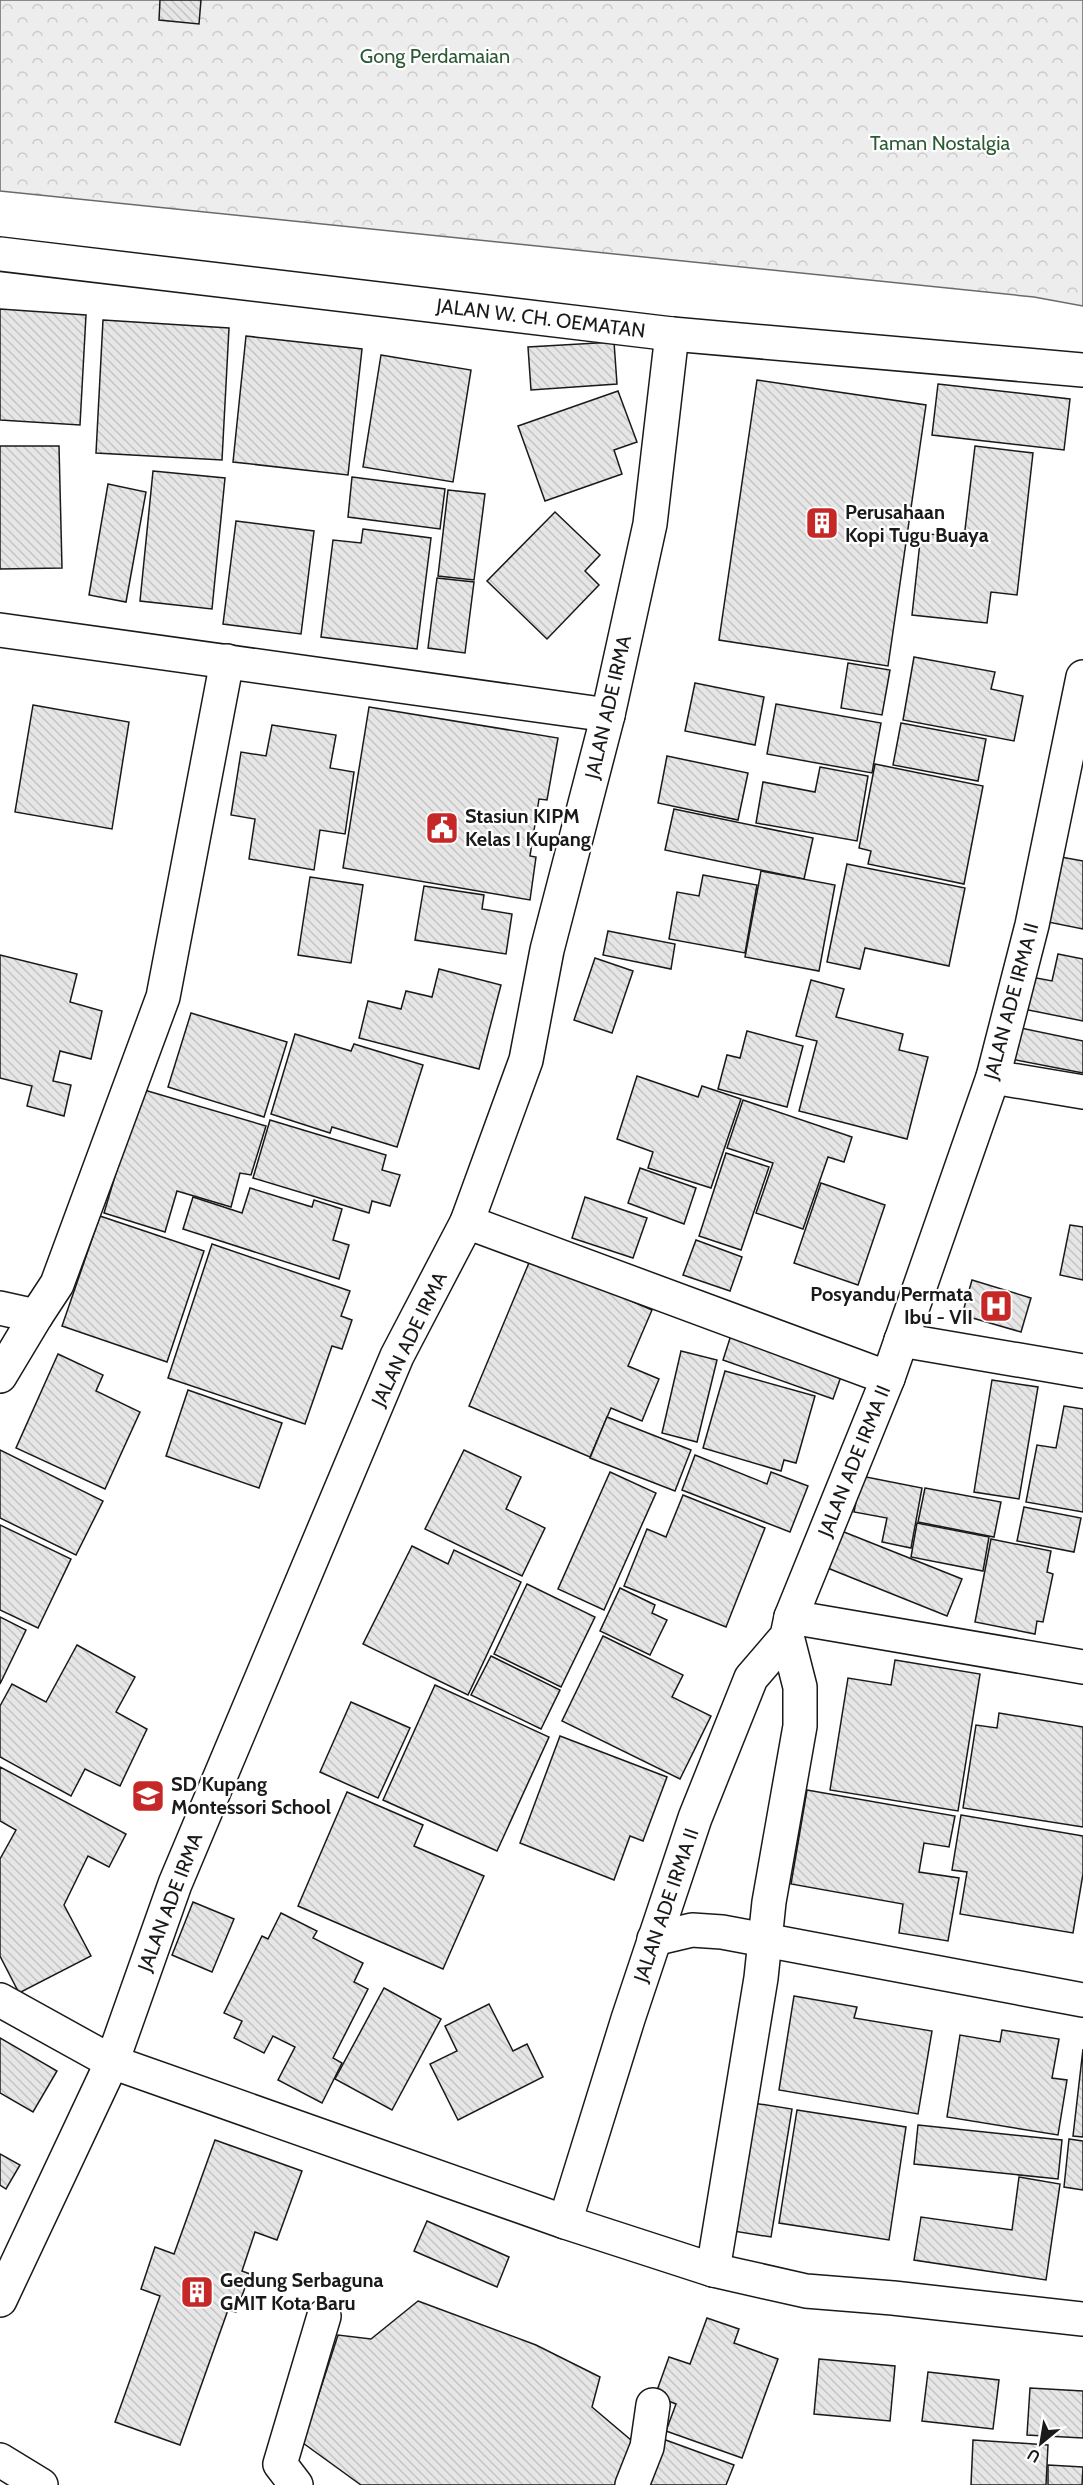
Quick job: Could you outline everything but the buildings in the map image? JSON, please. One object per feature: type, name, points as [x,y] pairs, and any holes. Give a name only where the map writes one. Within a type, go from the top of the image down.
[{"type":"street","name":"JALAN W. CH. OEMATAN","points":[[0,254],[672,334],[1083,370]]},
{"type":"street","name":"JALAN ADE IRMA","points":[[0,2300],[112,2062],[175,1884],[397,1356],[468,1222],[526,1060],[547,950],[608,715],[650,524],[672,334]]},
{"type":"street","points":[[0,630],[608,715]]},
{"type":"street","points":[[0,1376],[57,1284],[163,998],[227,661]]},
{"type":"street","name":"JALAN ADE IRMA II","points":[[565,2222],[654,1939],[695,1818],[751,1678],[789,1626],[888,1378],[993,1077],[1075,763],[1083,677]]},
{"type":"street","points":[[993,1077],[1083,1092]]},
{"type":"street","points":[[468,1222],[888,1378]]},
{"type":"street","points":[[0,1308],[36,1316]]},
{"type":"street","points":[[901,1340],[1083,1371]]},
{"type":"street","points":[[713,2270],[766,1941],[769,1902],[800,1726],[800,1687],[789,1626],[1083,1667]]},
{"type":"street","points":[[654,1939],[692,1930],[722,1932],[1083,2000]]},
{"type":"street","points":[[0,2000],[112,2062],[565,2222],[713,2270],[806,2291],[1083,2319]]},
{"type":"street","points":[[296,2485],[280,2464],[324,2316]]},
{"type":"street","points":[[632,2485],[646,2447],[653,2405]]},
{"type":"street","points":[[0,2460],[40,2485]]},
{"type":"green space","name":"Taman Nostalgia","points":[[0,0],[1083,0],[1083,306],[1034,297],[0,191]]},
{"type":"place","name":"Perusahaan Kopi Tugu Buaya","points":[[822,523]]},
{"type":"place","name":"Stasiun KIPM Kelas I Kupang","points":[[442,828]]},
{"type":"place","name":"Posyandu Permata Ibu - VII","points":[[996,1306]]},
{"type":"place","name":"SD Kupang Montessori School","points":[[148,1796]]},
{"type":"place","name":"Gedung Serbaguna GMIT Kota Baru","points":[[197,2292]]},
{"type":"park label","name":"Gong Perdamaian","points":[[435,56]]}]
